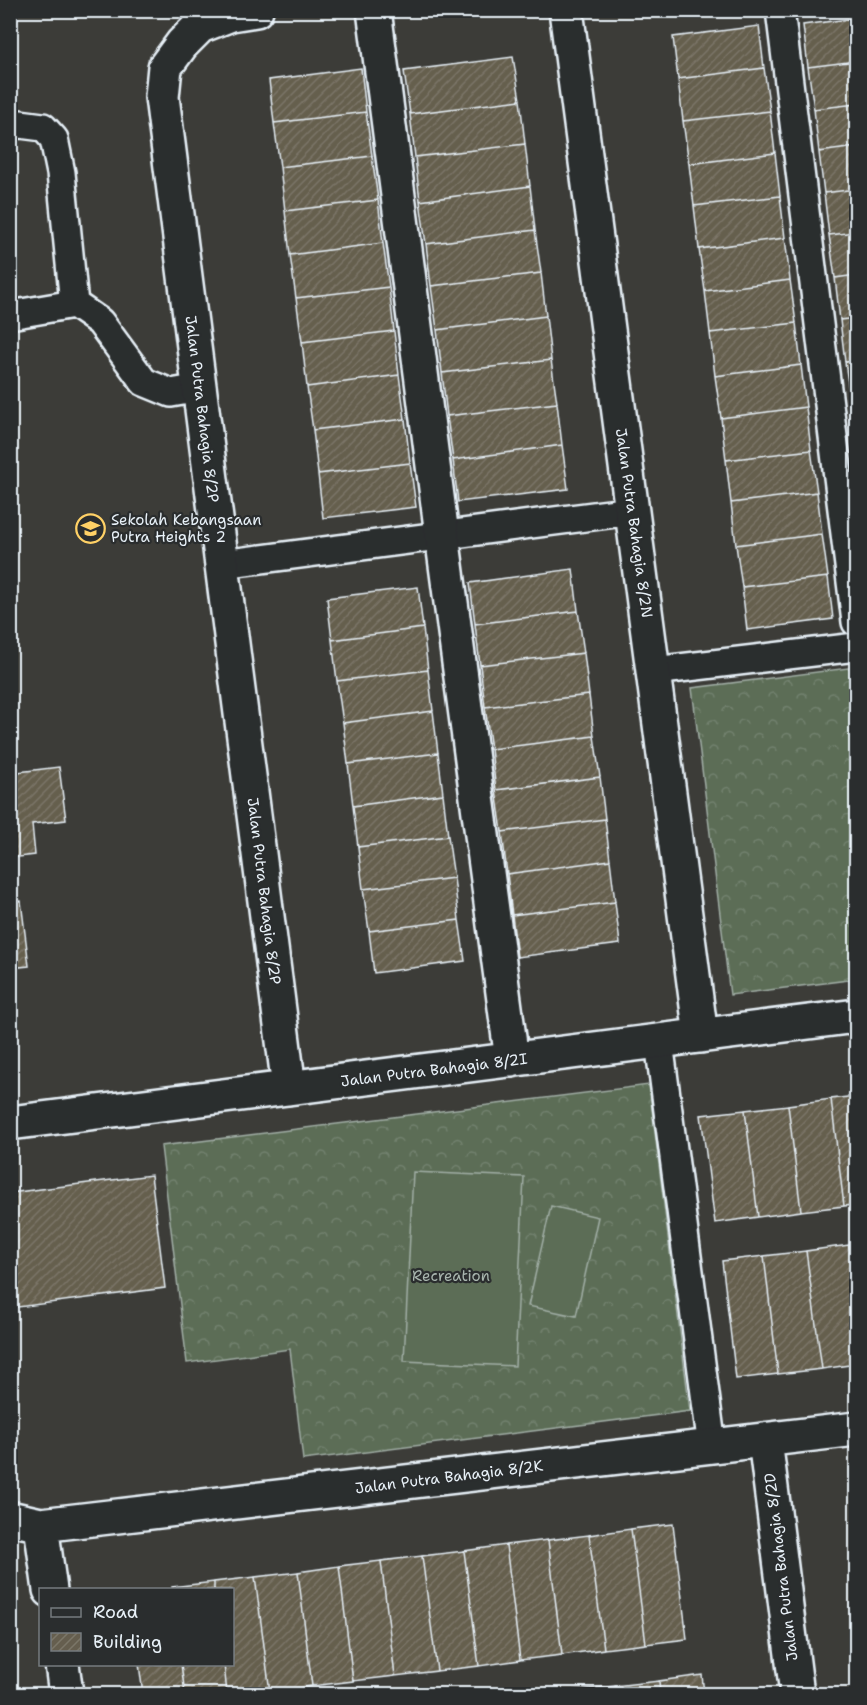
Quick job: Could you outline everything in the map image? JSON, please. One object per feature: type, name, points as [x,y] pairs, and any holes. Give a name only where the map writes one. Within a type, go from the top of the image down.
[{"type":"street","points":[[374,10],[512,1060]]},
{"type":"street","name":"Jalan Putra Bahagia 8/2N","points":[[566,10],[701,1036]]},
{"type":"street","name":"Jalan Putra Bahagia 8/2P","points":[[244,12],[200,26],[182,44],[165,67],[162,97],[289,1088]]},
{"type":"street","name":"Jalan Putra Bahagia 8/2I","points":[[10,1123],[856,1016]]},
{"type":"street","name":"Jalan Putra Bahagia 8/2K","points":[[26,1521],[712,1447],[856,1429]]},
{"type":"street","name":"Jalan Putra Bahagia 8/2D","points":[[765,1440],[797,1695]]},
{"type":"street","points":[[26,1521],[49,1588]]},
{"type":"street","points":[[62,1666],[66,1695]]},
{"type":"lane","points":[[780,10],[856,622]]},
{"type":"lane","points":[[10,125],[43,127],[54,140],[61,173],[74,304]]},
{"type":"lane","points":[[10,315],[74,304],[100,322],[144,382],[171,393],[200,388]]},
{"type":"lane","points":[[222,564],[632,511]]},
{"type":"lane","points":[[654,672],[856,647]]},
{"type":"lane","points":[[659,1041],[712,1447]]},
{"type":"green space","points":[[856,667],[856,979],[730,995],[692,688]]},
{"type":"green space","name":"Recreation","points":[[649,1085],[690,1411],[303,1460],[290,1349],[187,1363],[161,1146]]},
{"type":"green space","points":[[413,1172],[524,1177],[515,1366],[404,1361]]},
{"type":"green space","points":[[551,1206],[598,1217],[576,1316],[528,1306]]},
{"type":"building","points":[[856,18],[856,61],[808,67],[803,25]]},
{"type":"building","points":[[759,26],[764,68],[678,79],[673,37]]},
{"type":"building","points":[[513,57],[520,100],[410,114],[404,71]]},
{"type":"building","points":[[856,61],[856,104],[814,109],[808,67]]},
{"type":"building","points":[[361,68],[366,112],[274,123],[269,80]]},
{"type":"building","points":[[764,68],[770,111],[683,121],[678,79]]},
{"type":"building","points":[[520,100],[525,144],[415,157],[410,114]]},
{"type":"building","points":[[856,104],[856,147],[819,152],[814,109]]},
{"type":"building","points":[[770,111],[775,153],[689,164],[683,121]]},
{"type":"building","points":[[366,112],[372,156],[280,167],[274,123]]},
{"type":"building","points":[[525,144],[530,186],[420,201],[415,157]]},
{"type":"building","points":[[856,147],[856,189],[824,193],[819,152]]},
{"type":"building","points":[[775,153],[780,196],[694,206],[689,164]]},
{"type":"building","points":[[372,156],[378,200],[285,211],[280,167]]},
{"type":"building","points":[[530,186],[535,230],[426,244],[420,201]]},
{"type":"building","points":[[856,189],[856,232],[829,235],[824,193]]},
{"type":"building","points":[[780,196],[785,238],[699,249],[694,206]]},
{"type":"building","points":[[378,200],[383,243],[290,255],[285,211]]},
{"type":"building","points":[[535,230],[541,273],[431,286],[426,244]]},
{"type":"building","points":[[856,232],[856,275],[835,278],[829,235]]},
{"type":"building","points":[[785,238],[790,280],[705,291],[699,249]]},
{"type":"building","points":[[383,243],[389,287],[296,298],[290,255]]},
{"type":"building","points":[[541,273],[546,316],[437,330],[431,286]]},
{"type":"building","points":[[856,275],[856,318],[840,320],[835,278]]},
{"type":"building","points":[[790,280],[796,323],[710,333],[705,291]]},
{"type":"building","points":[[389,287],[394,331],[302,342],[296,298]]},
{"type":"building","points":[[546,316],[551,360],[442,373],[437,330]]},
{"type":"building","points":[[856,318],[856,361],[845,362],[840,320]]},
{"type":"building","points":[[796,323],[801,365],[715,376],[710,333]]},
{"type":"building","points":[[394,331],[399,375],[307,387],[302,342]]},
{"type":"building","points":[[551,360],[557,403],[447,416],[442,373]]},
{"type":"building","points":[[856,361],[856,403],[851,404],[845,362]]},
{"type":"building","points":[[801,365],[806,407],[721,418],[715,376]]},
{"type":"building","points":[[399,375],[405,419],[313,430],[307,387]]},
{"type":"building","points":[[557,403],[562,445],[453,460],[447,416]]},
{"type":"building","points":[[856,403],[856,447],[851,404]]},
{"type":"building","points":[[806,407],[811,450],[726,460],[721,418]]},
{"type":"building","points":[[405,419],[410,463],[318,474],[313,430]]},
{"type":"building","points":[[562,445],[568,489],[458,502],[453,460]]},
{"type":"building","points":[[811,450],[817,492],[731,503],[726,460]]},
{"type":"building","points":[[410,463],[416,507],[323,518],[318,474]]},
{"type":"building","points":[[817,492],[822,534],[736,545],[731,503]]},
{"type":"building","points":[[822,534],[828,577],[742,587],[736,545]]},
{"type":"building","points":[[573,569],[578,611],[475,624],[470,583]]},
{"type":"building","points":[[828,577],[833,619],[747,630],[742,587]]},
{"type":"building","points":[[418,587],[423,628],[332,640],[327,598]]},
{"type":"building","points":[[578,611],[584,653],[480,665],[475,624]]},
{"type":"building","points":[[423,628],[428,670],[337,681],[332,640]]},
{"type":"building","points":[[584,653],[589,695],[485,707],[480,665]]},
{"type":"building","points":[[428,670],[433,711],[343,723],[337,681]]},
{"type":"building","points":[[589,695],[594,736],[491,749],[485,707]]},
{"type":"building","points":[[433,711],[438,753],[348,764],[343,723]]},
{"type":"building","points":[[594,736],[600,777],[496,790],[491,749]]},
{"type":"building","points":[[438,753],[443,794],[353,806],[348,764]]},
{"type":"building","points":[[59,767],[66,820],[32,824],[35,855],[10,858],[10,773]]},
{"type":"building","points":[[600,777],[605,819],[502,832],[496,790]]},
{"type":"building","points":[[443,794],[448,836],[358,847],[353,806]]},
{"type":"building","points":[[605,819],[610,860],[507,874],[502,832]]},
{"type":"building","points":[[448,836],[454,878],[363,889],[358,847]]},
{"type":"building","points":[[610,860],[615,902],[512,915],[507,874]]},
{"type":"building","points":[[454,878],[459,920],[369,931],[363,889]]},
{"type":"building","points":[[21,901],[29,966],[10,968],[10,902]]},
{"type":"building","points":[[615,902],[620,944],[517,957],[512,915]]},
{"type":"building","points":[[459,920],[465,961],[374,973],[369,931]]},
{"type":"building","points":[[856,1096],[856,1205],[844,1206],[831,1099]]},
{"type":"building","points":[[831,1099],[844,1206],[801,1211],[788,1105]]},
{"type":"building","points":[[788,1105],[801,1211],[758,1217],[745,1110]]},
{"type":"building","points":[[745,1110],[758,1217],[715,1223],[701,1115]]},
{"type":"building","points":[[151,1175],[165,1288],[10,1308],[10,1193]]},
{"type":"building","points":[[856,1244],[856,1306],[849,1245]]},
{"type":"building","points":[[849,1245],[856,1306],[856,1364],[822,1369],[806,1251]]},
{"type":"building","points":[[806,1251],[822,1369],[778,1374],[764,1256]]},
{"type":"building","points":[[764,1256],[778,1374],[736,1379],[722,1261]]},
{"type":"building","points":[[673,1524],[687,1639],[646,1644],[631,1529]]},
{"type":"building","points":[[631,1529],[646,1644],[604,1649],[589,1535]]},
{"type":"building","points":[[589,1535],[604,1649],[562,1655],[548,1540]]},
{"type":"building","points":[[548,1540],[562,1655],[520,1660],[506,1545]]},
{"type":"building","points":[[506,1545],[520,1660],[479,1666],[464,1551]]},
{"type":"building","points":[[464,1551],[479,1666],[437,1671],[422,1556]]},
{"type":"building","points":[[422,1556],[437,1671],[395,1676],[381,1561]]},
{"type":"building","points":[[381,1561],[395,1676],[353,1681],[339,1566]]},
{"type":"building","points":[[339,1566],[353,1681],[312,1686],[298,1572]]},
{"type":"building","points":[[298,1572],[312,1686],[270,1692],[255,1577]]},
{"type":"building","points":[[255,1577],[270,1692],[227,1694],[224,1666],[234,1666],[234,1588],[214,1588],[214,1582]]},
{"type":"building","points":[[214,1582],[214,1588],[172,1587]]},
{"type":"building","points":[[139,1666],[181,1666],[185,1694],[143,1694]]},
{"type":"building","points":[[181,1666],[224,1666],[227,1694],[185,1694]]},
{"type":"building","points":[[702,1675],[704,1694],[660,1694],[659,1681]]},
{"type":"building","points":[[659,1681],[660,1694],[617,1694],[615,1686]]},
{"type":"building","points":[[615,1686],[617,1694],[573,1694],[572,1691]]},
{"type":"place","name":"Sekolah Kebangsaan Putra Heights 2","points":[[90,529]]}]
